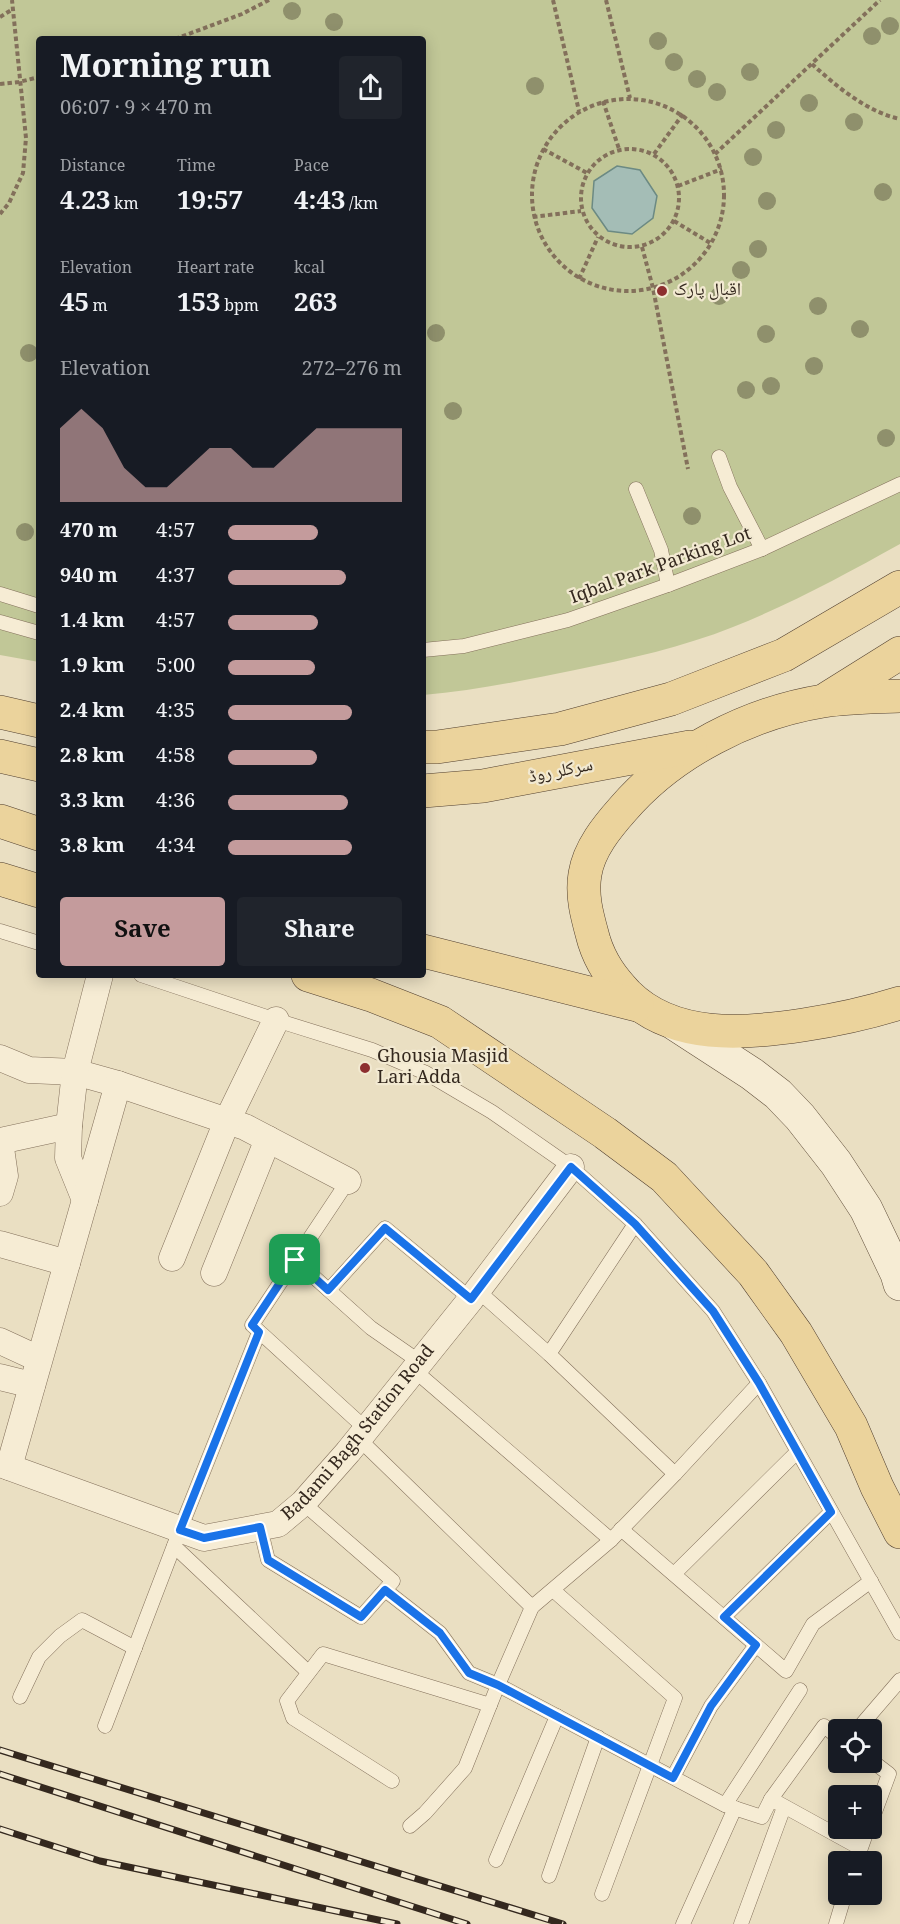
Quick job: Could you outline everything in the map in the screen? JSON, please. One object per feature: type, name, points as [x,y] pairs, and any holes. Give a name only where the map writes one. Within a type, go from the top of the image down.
[{"type":"main road","points":[[426,747],[560,729],[670,699],[784,655],[900,587]]},
{"type":"main road","points":[[824,701],[900,653]]},
{"type":"main road","points":[[900,696],[824,701],[797,706],[736,727],[699,746],[668,767],[628,804],[607,828],[593,851],[585,874],[585,913],[598,954],[611,977],[639,1005],[652,1014],[675,1024],[752,1074],[778,1094],[800,1117],[836,1163],[866,1209],[900,1284]]},
{"type":"main road","points":[[0,712],[36,720]]},
{"type":"main road","name":"سرکلر روڈ","points":[[426,791],[483,786],[699,746]]},
{"type":"main road","points":[[0,756],[36,764]]},
{"type":"main road","points":[[0,821],[36,833]]},
{"type":"main road","points":[[0,879],[36,890]]},
{"type":"main road","points":[[426,952],[639,1005]]},
{"type":"main road","points":[[317,978],[371,995],[440,1022],[604,1132],[664,1177],[753,1273],[796,1333],[851,1426],[900,1533]]},
{"type":"main road","points":[[675,1024],[721,1031],[755,1031],[824,1022],[869,1013],[900,1003]]},
{"type":"street","points":[[85,1200],[68,1158],[69,1126],[75,1072],[99,978]]},
{"type":"street","points":[[172,1257],[227,1121],[276,1020]]},
{"type":"street","points":[[0,1058],[29,1070],[75,1072],[118,1084],[244,1127],[348,1181]]},
{"type":"street","points":[[4,1466],[32,1385],[118,1084]]},
{"type":"street","points":[[0,1193],[5,1176],[0,1141],[69,1126]]},
{"type":"street","points":[[214,1273],[268,1139]]},
{"type":"street","name":"Badami Bagh Station Road","points":[[4,1466],[177,1538],[204,1538],[278,1524],[303,1503],[362,1434],[474,1295],[571,1167]]},
{"type":"street","points":[[0,1244],[67,1263]]},
{"type":"street","points":[[0,1341],[39,1359]]},
{"type":"street","points":[[0,1377],[32,1385]]},
{"type":"lane","points":[[719,457],[734,496],[762,549]]},
{"type":"lane","name":"Iqbal Park Parking Lot","points":[[426,650],[464,646],[568,620],[762,549],[900,484]]},
{"type":"lane","points":[[636,489],[661,550],[668,585]]},
{"type":"lane","points":[[0,594],[36,605]]},
{"type":"lane","points":[[0,622],[36,632]]},
{"type":"lane","points":[[0,931],[36,942]]},
{"type":"lane","points":[[150,978],[372,1050],[426,1073],[492,1112],[571,1167],[635,1224],[713,1311],[759,1383],[900,1633]]},
{"type":"lane","points":[[348,1181],[252,1325],[532,1607]]},
{"type":"lane","points":[[549,1354],[635,1224]]},
{"type":"lane","points":[[328,1290],[385,1228],[549,1354],[675,1474]]},
{"type":"lane","points":[[295,1260],[611,1540]]},
{"type":"lane","points":[[105,1726],[259,1332]]},
{"type":"lane","points":[[410,1826],[425,1813],[465,1768],[532,1607],[611,1540],[759,1383]]},
{"type":"lane","points":[[674,1574],[797,1452]]},
{"type":"lane","points":[[260,1527],[268,1560],[361,1617],[393,1581],[303,1503]]},
{"type":"lane","points":[[724,1617],[831,1512]]},
{"type":"lane","points":[[621,1529],[786,1671],[813,1624],[871,1581]]},
{"type":"lane","points":[[177,1538],[308,1672]]},
{"type":"lane","points":[[385,1590],[440,1633],[469,1673],[498,1685],[673,1778],[730,1806],[762,1817],[771,1799],[824,1726],[828,1729]]},
{"type":"lane","points":[[553,1590],[675,1698],[602,1894]]},
{"type":"lane","points":[[20,1697],[39,1657],[60,1635],[82,1620],[135,1648]]},
{"type":"lane","points":[[673,1778],[711,1706],[756,1645]]},
{"type":"lane","points":[[392,1781],[293,1718],[287,1701],[323,1654],[490,1705]]},
{"type":"lane","points":[[866,1719],[900,1680]]},
{"type":"lane","points":[[683,1924],[730,1806],[800,1690]]},
{"type":"lane","points":[[496,1860],[557,1716]]},
{"type":"lane","points":[[549,1876],[598,1737]]},
{"type":"lane","points":[[882,1768],[890,1774],[882,1794]]},
{"type":"lane","points":[[771,1799],[860,1848]]},
{"type":"lane","points":[[741,1924],[784,1807]]},
{"type":"lane","points":[[859,1851],[864,1839]]},
{"type":"lane","points":[[836,1924],[842,1905]]},
{"type":"path","points":[[0,214],[9,203],[23,173],[26,138],[12,0]]},
{"type":"path","points":[[183,36],[242,14],[269,0]]},
{"type":"path","points":[[553,0],[579,111]]},
{"type":"path","points":[[606,0],[630,98]]},
{"type":"path","points":[[715,154],[880,0]]},
{"type":"path","points":[[0,16],[13,9]]},
{"type":"path","points":[[812,64],[834,84],[862,102],[890,117],[900,119]]},
{"type":"path","points":[[0,84],[36,78]]},
{"type":"path","points":[[630,98],[657,102],[683,114],[709,141],[722,169],[725,194],[722,220],[712,244],[696,263],[676,278],[653,288],[628,291],[602,288],[579,279],[558,262],[543,242],[533,218],[532,182],[543,149],[558,128],[579,111],[603,101],[630,98]]},
{"type":"path","points":[[603,101],[619,149]]},
{"type":"path","points":[[654,154],[683,114]]},
{"type":"path","points":[[543,149],[587,173]]},
{"type":"path","points":[[619,149],[637,149],[654,154],[669,167],[678,186],[679,204],[674,221],[661,237],[642,246],[619,247],[598,237],[588,225],[581,211],[580,191],[587,173],[600,158],[619,149]]},
{"type":"path","points":[[678,186],[722,169]]},
{"type":"path","points":[[533,218],[581,211]]},
{"type":"path","points":[[674,221],[712,244]]},
{"type":"path","points":[[579,279],[598,237]]},
{"type":"path","points":[[642,246],[653,288],[688,469]]},
{"type":"green space","name":"اقبال پارک","points":[[0,0],[900,0],[900,544],[776,609],[695,641],[636,657],[537,678],[426,695],[426,36],[36,36],[36,661],[0,655]]},
{"type":"water","points":[[617,166],[640,170],[657,196],[653,218],[632,234],[608,231],[592,208],[594,181]]},
{"type":"railway","points":[[0,1750],[563,1924]]},
{"type":"railway","points":[[0,1774],[467,1924]]},
{"type":"railway","points":[[0,1829],[100,1861],[397,1924]]},
{"type":"place","name":"اقبال پارک","points":[[662,291]]},
{"type":"place","name":"Ghousia Masjid Lari Adda","points":[[365,1068]]},
{"type":"route","points":[[571,1167],[635,1224],[713,1311],[759,1383],[831,1512],[724,1617],[756,1645],[711,1706],[673,1778],[498,1685],[469,1673],[440,1633],[385,1590],[361,1617],[268,1560],[260,1527],[204,1538],[180,1530],[259,1332],[252,1325],[295,1260],[328,1290],[385,1228],[471,1299],[571,1167]]}]
